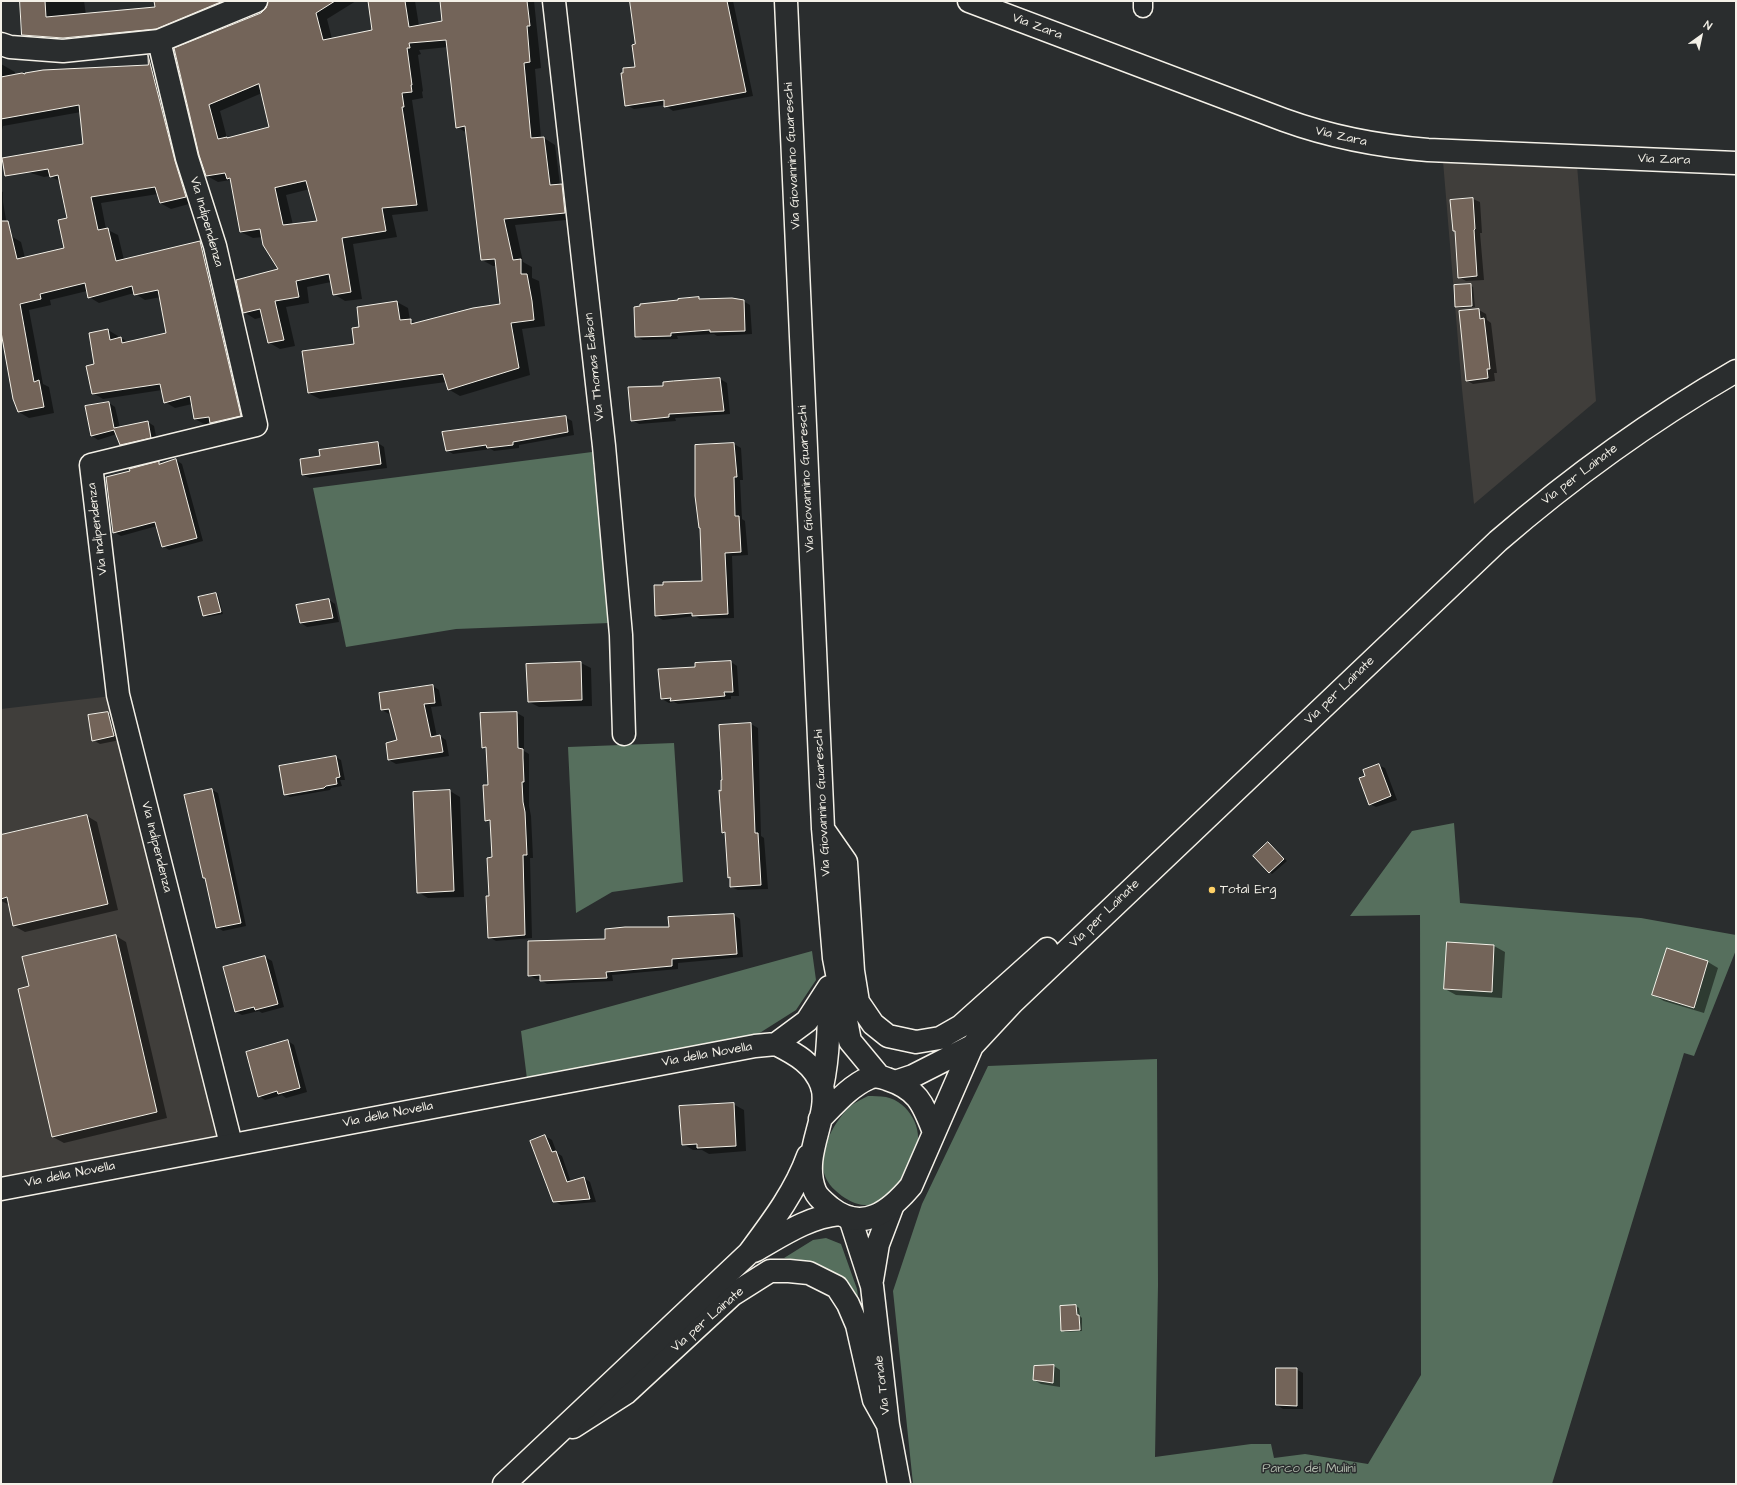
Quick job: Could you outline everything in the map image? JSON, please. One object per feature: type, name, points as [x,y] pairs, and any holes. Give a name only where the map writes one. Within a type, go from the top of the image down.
[{"type":"street","points":[[1,44],[10,47],[63,51],[159,41],[256,1]]},
{"type":"street","name":"Via Thomas Edison","points":[[554,1],[604,453],[621,635],[624,734]]},
{"type":"street","name":"Via Giovannino Guareschi","points":[[786,1],[823,828],[834,958]]},
{"type":"street","name":"Via Zara","points":[[969,1],[1307,129],[1355,141],[1428,150],[1736,163]]},
{"type":"street","name":"Via Indipendenza","points":[[159,41],[187,158],[215,246],[256,425],[91,465],[118,695],[231,1144]]},
{"type":"street","name":"Via per Lainate","points":[[934,1132],[972,1046],[1012,1003],[1466,571],[1531,513],[1599,459],[1683,402],[1736,371]]},
{"type":"street","points":[[823,828],[846,862],[853,964],[858,1002],[873,1024],[888,1036],[916,1042],[940,1038],[961,1026],[1123,881],[1152,869]]},
{"type":"street","points":[[834,958],[829,987],[840,1039],[887,1079],[907,1088],[920,1100],[934,1132],[911,1186],[892,1207],[886,1212],[869,1218],[844,1216],[872,1286]]},
{"type":"street","points":[[822,1087],[827,1063],[840,1039],[834,958]]},
{"type":"street","points":[[785,1038],[807,1021],[829,987]]},
{"type":"street","name":"Via per Lainate","points":[[785,1038],[815,1072],[822,1087],[824,1101],[811,1160],[811,1177],[816,1192],[822,1200],[844,1216]]},
{"type":"street","name":"Via della Novella","points":[[1,1189],[231,1144],[755,1046],[785,1038],[840,1039]]},
{"type":"street","name":"Via per Lainate","points":[[887,1079],[913,1076],[972,1046]]},
{"type":"street","points":[[817,1130],[856,1086],[871,1077],[887,1079]]},
{"type":"street","name":"Via per Lainate","points":[[504,1484],[749,1253],[776,1216],[801,1176],[817,1130]]},
{"type":"street","points":[[872,1286],[878,1244],[892,1207]]},
{"type":"street","name":"Via per Lainate","points":[[749,1253],[811,1221],[828,1215],[844,1216]]},
{"type":"street","name":"Via per Lainate","points":[[549,1442],[626,1393],[732,1295],[770,1272],[790,1271],[809,1273],[837,1287],[848,1304],[857,1325],[874,1400],[888,1425]]},
{"type":"street","name":"Via Tonale","points":[[872,1286],[888,1425],[899,1484]]},
{"type":"shaded area","points":[[1443,161],[1577,165],[1596,401],[1474,504],[1462,389]]},
{"type":"shaded area","points":[[112,696],[222,1139],[1,1182],[1,709]]},
{"type":"green space","points":[[592,452],[609,623],[456,629],[346,647],[313,488]]},
{"type":"green space","points":[[674,743],[683,882],[612,892],[576,913],[568,747]]},
{"type":"green space","name":"Parco dei Mulini","points":[[1454,823],[1460,903],[1641,918],[1736,935],[1736,950],[1694,1056],[1684,1053],[1552,1484],[913,1484],[893,1291],[922,1204],[988,1066],[1157,1059],[1158,1285],[1155,1457],[1251,1444],[1271,1444],[1274,1458],[1305,1454],[1368,1464],[1421,1375],[1420,915],[1350,916],[1412,831]]},
{"type":"green space","points":[[812,951],[816,980],[796,1010],[758,1034],[527,1079],[521,1031]]},
{"type":"green space","points":[[868,1096],[886,1097],[902,1104],[913,1118],[918,1134],[918,1143],[914,1156],[893,1192],[883,1201],[871,1205],[860,1205],[845,1198],[830,1184],[824,1173],[823,1155],[829,1136],[840,1118],[852,1105]]},
{"type":"green space","points":[[826,1238],[841,1244],[857,1289],[859,1304],[812,1264],[801,1260],[784,1258],[813,1240]]},
{"type":"building","points":[[20,1],[45,1],[46,17],[155,7],[154,1],[223,1],[156,29],[63,38],[22,35]]},
{"type":"building","points":[[268,1],[335,1],[316,13],[323,40],[372,30],[368,1],[405,1],[409,27],[442,21],[440,1],[527,1],[530,26],[527,26],[530,62],[524,63],[531,138],[544,137],[550,185],[562,184],[565,213],[504,219],[513,260],[521,259],[521,274],[527,274],[534,320],[511,323],[519,368],[448,390],[443,374],[308,393],[302,351],[354,344],[352,328],[359,327],[357,307],[397,301],[400,320],[411,319],[411,324],[473,308],[500,304],[495,259],[481,260],[465,126],[456,128],[446,40],[409,43],[410,48],[407,48],[412,92],[402,93],[404,107],[402,107],[417,205],[382,208],[386,231],[342,238],[351,292],[333,295],[329,274],[296,281],[299,297],[275,301],[284,340],[268,343],[260,309],[243,313],[236,280],[278,269],[263,245],[260,229],[240,232],[230,178],[227,179],[225,173],[206,176],[199,155],[174,48],[261,13],[266,8]],"holes":[[[259,84],[269,127],[218,139],[209,105]],[[306,181],[317,221],[283,225],[275,188]]]},
{"type":"building","points":[[630,1],[727,1],[746,92],[664,107],[664,100],[625,106],[621,73],[623,73],[623,68],[635,67],[632,45],[635,44]]},
{"type":"building","points":[[148,55],[175,161],[186,197],[160,203],[155,187],[91,197],[98,230],[108,228],[116,261],[200,241],[241,416],[210,423],[209,417],[194,419],[190,396],[164,403],[160,384],[92,394],[86,366],[94,364],[89,333],[108,329],[110,340],[121,337],[122,343],[166,333],[158,290],[134,295],[132,286],[88,298],[85,283],[40,294],[41,299],[20,304],[34,382],[39,380],[44,407],[18,412],[13,399],[1,332],[1,221],[8,221],[17,259],[64,248],[58,220],[67,218],[58,175],[50,177],[48,169],[5,176],[2,158],[83,144],[79,105],[1,119],[1,77],[43,70],[148,65]]},
{"type":"building","points":[[1473,198],[1477,276],[1458,278],[1455,231],[1453,231],[1450,200]]},
{"type":"building","points":[[1471,284],[1472,306],[1455,307],[1454,285]]},
{"type":"building","points":[[699,297],[699,299],[732,298],[744,300],[745,331],[710,332],[710,330],[671,333],[671,336],[635,337],[634,307],[640,306],[640,304]]},
{"type":"building","points":[[1479,309],[1480,319],[1484,318],[1490,369],[1487,369],[1488,378],[1466,381],[1459,311]]},
{"type":"building","points":[[720,378],[724,411],[669,414],[669,417],[631,421],[628,387],[663,386],[663,382]]},
{"type":"building","points":[[109,402],[114,428],[148,421],[151,438],[120,445],[114,430],[91,436],[85,406]]},
{"type":"building","points":[[566,416],[568,432],[513,442],[513,445],[487,448],[486,445],[446,451],[442,432]]},
{"type":"building","points":[[378,442],[381,464],[302,475],[300,459],[320,456],[319,450]]},
{"type":"building","points":[[734,443],[737,477],[734,477],[735,516],[739,516],[741,552],[725,553],[728,614],[692,616],[692,613],[655,616],[654,585],[663,585],[663,582],[702,581],[700,528],[695,496],[695,445]]},
{"type":"building","points":[[176,459],[197,538],[162,547],[155,522],[113,533],[106,477],[159,461],[159,464]]},
{"type":"building","points":[[216,593],[221,612],[203,616],[198,597]]},
{"type":"building","points":[[329,599],[333,618],[300,623],[296,605]]},
{"type":"building","points":[[731,661],[733,692],[724,692],[725,696],[670,701],[671,698],[661,699],[658,669],[695,667],[695,663]]},
{"type":"building","points":[[581,662],[582,700],[528,702],[526,664]]},
{"type":"building","points":[[433,685],[435,703],[424,704],[431,737],[440,735],[443,752],[388,760],[386,743],[397,740],[389,709],[381,710],[379,693]]},
{"type":"building","points":[[108,712],[114,736],[92,741],[88,715]]},
{"type":"building","points":[[517,712],[518,748],[523,749],[524,782],[522,782],[527,855],[523,855],[525,935],[488,938],[486,896],[489,896],[487,858],[492,857],[490,820],[485,821],[483,785],[488,785],[486,747],[482,748],[480,713]]},
{"type":"building","points":[[751,723],[755,833],[758,833],[761,885],[730,887],[725,832],[722,833],[719,790],[721,791],[722,780],[719,725]]},
{"type":"building","points":[[336,756],[340,777],[336,778],[337,784],[326,786],[324,788],[284,795],[279,766]]},
{"type":"building","points":[[1379,764],[1391,796],[1369,805],[1359,778],[1365,776],[1363,770]]},
{"type":"building","points":[[212,789],[241,923],[216,928],[184,795]]},
{"type":"building","points":[[450,790],[454,891],[417,893],[413,792]]},
{"type":"building","points":[[87,815],[108,904],[13,926],[7,897],[1,899],[1,835]]},
{"type":"building","points":[[1268,842],[1284,859],[1269,873],[1253,856]]},
{"type":"building","points":[[734,914],[737,954],[672,959],[672,966],[606,972],[607,978],[540,981],[540,975],[528,976],[528,941],[605,939],[605,929],[625,927],[669,927],[668,917]]},
{"type":"building","points":[[116,935],[157,1112],[52,1137],[18,989],[29,986],[22,957]]},
{"type":"building","points":[[1447,942],[1494,945],[1492,992],[1444,989]]},
{"type":"building","points":[[1667,948],[1708,961],[1694,1008],[1652,995]]},
{"type":"building","points":[[265,956],[278,1004],[255,1010],[254,1007],[235,1012],[223,967]]},
{"type":"building","points":[[288,1040],[300,1088],[278,1094],[277,1091],[258,1097],[246,1052]]},
{"type":"building","points":[[734,1103],[736,1146],[697,1148],[697,1144],[682,1145],[679,1106]]},
{"type":"building","points":[[545,1135],[552,1152],[556,1151],[567,1182],[584,1177],[590,1199],[553,1202],[530,1141]]},
{"type":"building","points":[[1076,1305],[1077,1315],[1079,1315],[1080,1330],[1061,1331],[1060,1306]]},
{"type":"building","points":[[1054,1365],[1053,1383],[1033,1380],[1034,1366]]},
{"type":"building","points":[[1276,1368],[1297,1368],[1297,1406],[1276,1405]]},
{"type":"place","name":"Total Erg","points":[[1212,890]]}]
